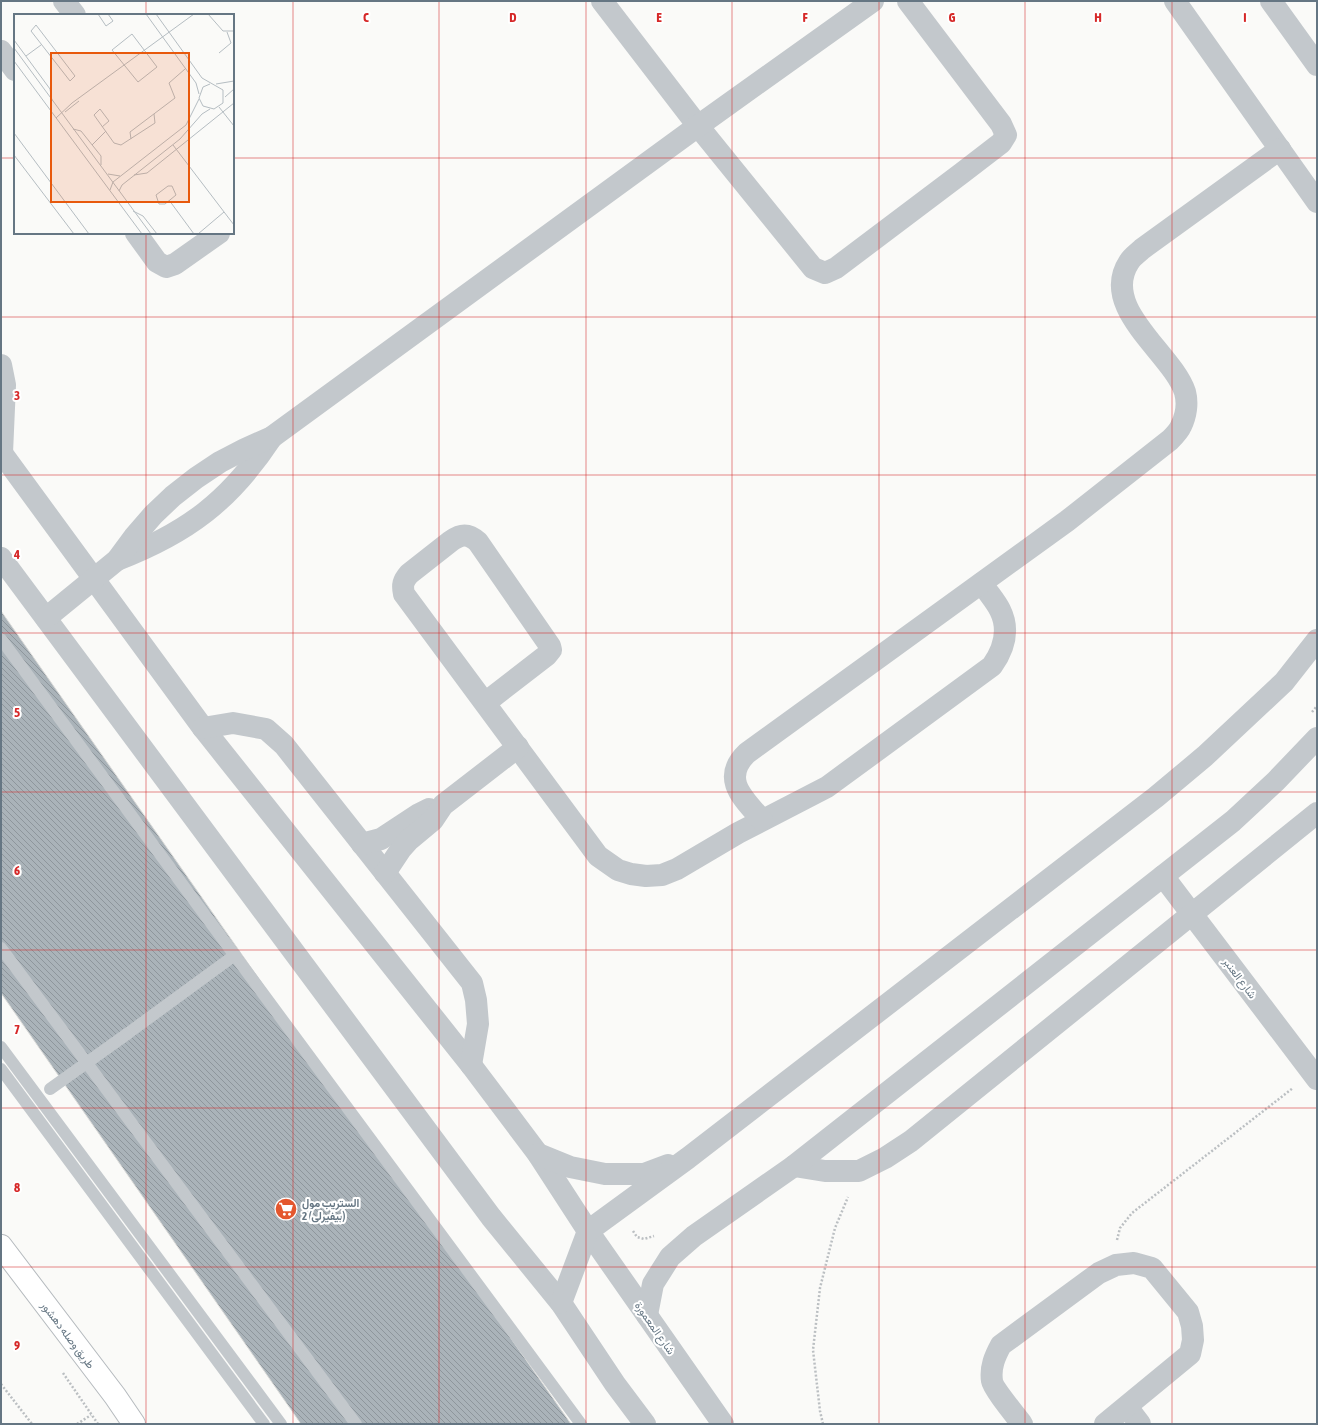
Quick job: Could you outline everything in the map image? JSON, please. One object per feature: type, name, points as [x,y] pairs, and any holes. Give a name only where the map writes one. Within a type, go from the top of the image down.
[{"type":"main road","name":"طريق وصله دهشور","points":[[1,1246],[115,1396],[134,1424]]},
{"type":"street","points":[[64,1],[74,14]]},
{"type":"street","points":[[602,1],[698,126],[813,268],[825,273],[836,268],[962,173],[1001,142],[1006,135],[1001,124],[908,1]]},
{"type":"street","points":[[46,618],[117,560],[143,526],[173,496],[196,478],[245,448],[272,437],[698,126],[873,1]]},
{"type":"street","points":[[1175,1],[1317,202]]},
{"type":"street","points":[[1271,1],[1317,65]]},
{"type":"street","points":[[1,51],[14,69]]},
{"type":"street","points":[[762,820],[736,786],[736,769],[740,760],[747,753],[1067,521],[1164,445],[1181,427],[1186,410],[1185,393],[1177,378],[1130,315],[1123,298],[1122,279],[1129,262],[1142,249],[1280,149]]},
{"type":"street","points":[[137,234],[157,262],[166,267],[175,264],[218,234]]},
{"type":"street","points":[[1,365],[5,385],[2,452]]},
{"type":"street","points":[[117,560],[143,550],[169,537],[194,521],[216,504],[256,461],[272,437]]},
{"type":"street","name":"شارع المعمورة","points":[[2,452],[203,728],[471,1065],[538,1154],[588,1231],[723,1424]]},
{"type":"street","points":[[485,703],[547,655],[551,650],[550,646],[478,542],[472,537],[465,535],[457,537],[451,541],[409,574],[404,580],[404,594],[598,856],[618,870],[631,874],[646,876],[662,875],[677,869],[762,820],[827,787],[992,666],[1001,654],[1005,639],[1005,624],[1000,609],[982,583]]},
{"type":"street","points":[[1,558],[491,1217],[561,1303],[615,1384],[645,1424]]},
{"type":"street","points":[[561,1303],[588,1231],[688,1158],[1156,797],[1206,756],[1284,682],[1317,640]]},
{"type":"street","points":[[203,728],[233,723],[266,729],[284,745],[472,983],[476,1000],[478,1024],[471,1065]]},
{"type":"street","points":[[647,1315],[653,1284],[670,1257],[694,1236],[794,1166],[1233,821],[1276,781],[1317,738]]},
{"type":"street","points":[[385,873],[401,849],[409,840],[433,820],[443,805],[518,746]]},
{"type":"street","points":[[362,844],[381,839],[426,810],[443,805]]},
{"type":"street","points":[[794,1166],[824,1171],[859,1170],[885,1158],[911,1141],[1317,813]]},
{"type":"street","name":"شارع العنبر","points":[[1163,876],[1315,1076]]},
{"type":"street","points":[[538,1154],[570,1167],[605,1174],[644,1174],[688,1158]]},
{"type":"street","points":[[1022,1424],[992,1382],[992,1369],[995,1357],[1001,1345],[1099,1273],[1116,1265],[1134,1263],[1152,1268],[1188,1312],[1192,1326],[1193,1340],[1190,1354],[1105,1424]]},
{"type":"street","points":[[1127,1406],[1140,1424]]},
{"type":"lane","points":[[1,639],[581,1424]]},
{"type":"lane","points":[[1,948],[356,1424]]},
{"type":"lane","points":[[28,1106],[235,955]]},
{"type":"lane","points":[[1,1047],[281,1424]]},
{"type":"lane","points":[[1,1069],[264,1424]]},
{"type":"path","points":[[1310,715],[1317,706]]},
{"type":"path","points":[[1116,1265],[1115,1246],[1120,1228],[1132,1213],[1315,1076]]},
{"type":"path","points":[[823,1424],[820,1411],[813,1350],[820,1288],[835,1228],[859,1170]]},
{"type":"path","points":[[633,1224],[633,1232],[637,1237],[644,1239],[659,1234]]},
{"type":"path","points":[[1,1384],[32,1424]]},
{"type":"path","points":[[77,1424],[91,1415]]},
{"type":"building","name":"الستريب مول 2 (بيفيرلى)","points":[[1,611],[571,1424],[301,1424],[1,993]]},
{"type":"place","name":"الستريب مول 2 (بيفيرلى)","points":[[286,1209]]}]
